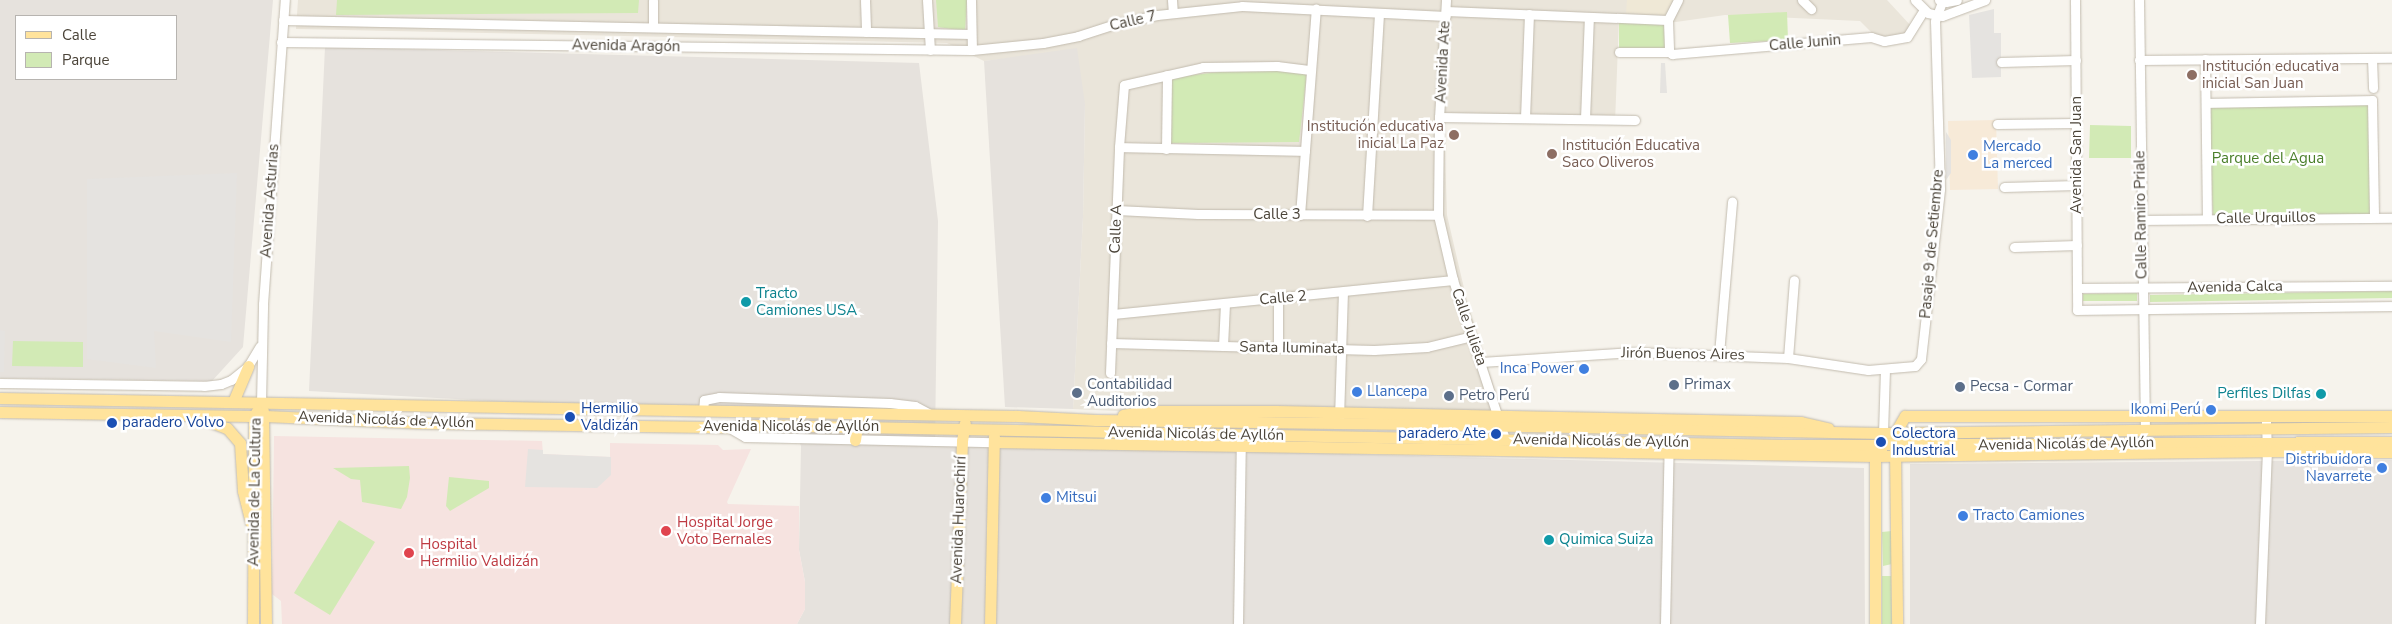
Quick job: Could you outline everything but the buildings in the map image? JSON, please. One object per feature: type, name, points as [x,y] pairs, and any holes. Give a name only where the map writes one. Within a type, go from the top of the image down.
[{"type":"main road","points":[[233,402],[248,366]]},
{"type":"main road","name":"Avenida Nicolás de Ayllón","points":[[0,398],[261,403],[704,406],[858,414],[1096,420],[1241,416],[1500,420],[1669,429],[1884,433],[2145,431],[2392,416]]},
{"type":"main road","name":"Avenida de La Cultura","points":[[253,624],[254,531],[261,403]]},
{"type":"main road","name":"Avenida Nicolás de Ayllón","points":[[0,412],[259,416],[425,423],[728,427],[756,425],[857,426],[995,429],[1241,441],[1875,451],[2267,446],[2328,441],[2392,442]]},
{"type":"main road","points":[[855,440],[858,414]]},
{"type":"main road","points":[[192,415],[227,428],[240,443],[245,505],[254,531]]},
{"type":"main road","name":"Avenida de La Cultura","points":[[259,416],[266,624]]},
{"type":"main road","name":"Avenida Huarochirí","points":[[955,624],[962,441],[966,429],[965,416]]},
{"type":"main road","name":"Avenida Nicolás de Ayllón","points":[[1884,433],[1905,416],[2145,416],[2325,427],[2392,427]]},
{"type":"main road","points":[[990,624],[995,417]]},
{"type":"main road","points":[[2325,427],[2368,417]]},
{"type":"main road","points":[[1500,420],[1801,422],[1816,424],[1836,432]]},
{"type":"main road","points":[[1986,444],[1988,432]]},
{"type":"main road","points":[[1884,433],[1895,451],[1897,624]]},
{"type":"main road","points":[[1875,624],[1875,451],[1884,433]]},
{"type":"main road","name":"Avenida Nicolás de Ayllón","points":[[994,442],[1505,439],[1668,448]]},
{"type":"main road","points":[[2304,451],[2328,441]]},
{"type":"main road","name":"Avenida Nicolás de Ayllón","points":[[1895,451],[1986,444],[2267,446],[2304,451],[2392,452]]},
{"type":"main road","points":[[1875,574],[1896,574]]},
{"type":"street","name":"Avenida Asturias","points":[[261,403],[260,346],[284,0]]},
{"type":"street","points":[[653,0],[653,27]]},
{"type":"street","points":[[865,0],[866,32]]},
{"type":"street","points":[[927,0],[930,50]]},
{"type":"street","points":[[971,0],[972,50]]},
{"type":"street","points":[[1172,0],[1173,13]]},
{"type":"street","points":[[1300,215],[1311,70],[1319,10],[1325,0]]},
{"type":"street","name":"Avenida Ate","points":[[1438,215],[1440,117],[1446,0]]},
{"type":"street","points":[[1670,53],[1668,20],[1678,0]]},
{"type":"street","points":[[1802,0],[1811,9]]},
{"type":"street","points":[[1914,0],[1924,10],[1937,16],[1950,15],[1985,0]]},
{"type":"street","points":[[1940,1],[1957,0]]},
{"type":"street","name":"Avenida San Juan","points":[[2075,0],[2078,310]]},
{"type":"street","name":"Calle Ramiro Priale","points":[[2139,0],[2141,288],[2145,431]]},
{"type":"street","name":"Pasaje 9 de Setiembre","points":[[1886,370],[1915,366],[1921,359],[1940,189],[1935,27],[1940,1]]},
{"type":"street","name":"Calle 7","points":[[972,50],[1043,43],[1078,36],[1110,25],[1173,13],[1242,6],[1380,13],[1529,14],[1668,20]]},
{"type":"street","name":"Calle Junin","points":[[1619,52],[1670,53],[1871,37],[1884,41],[1911,35],[1924,10]]},
{"type":"street","points":[[1367,216],[1380,13]]},
{"type":"street","points":[[1525,118],[1529,14]]},
{"type":"street","points":[[1585,119],[1589,17]]},
{"type":"street","name":"Avenida Aragón","points":[[283,20],[972,34]]},
{"type":"street","name":"Avenida Aragón","points":[[281,42],[972,50]]},
{"type":"street","points":[[2372,58],[2374,88]]},
{"type":"street","points":[[2139,60],[2392,58]]},
{"type":"street","points":[[2205,59],[2207,219]]},
{"type":"street","points":[[2001,62],[2076,60]]},
{"type":"street","points":[[1166,149],[1167,75],[1203,68],[1239,66],[1277,66],[1311,70]]},
{"type":"street","name":"Calle A","points":[[1110,373],[1119,147],[1124,86],[1167,75]]},
{"type":"street","points":[[2206,103],[2372,100],[2374,217]]},
{"type":"street","points":[[1440,117],[1636,120]]},
{"type":"street","points":[[1997,124],[2076,123]]},
{"type":"street","points":[[1119,147],[1305,151]]},
{"type":"street","points":[[2004,187],[2077,185]]},
{"type":"street","points":[[1719,354],[1732,202]]},
{"type":"street","name":"Calle 3","points":[[1117,210],[1300,215],[1438,215]]},
{"type":"street","name":"Calle Julieta","points":[[1438,215],[1453,280],[1505,439]]},
{"type":"street","name":"Calle Urquillos","points":[[2141,220],[2392,218]]},
{"type":"street","points":[[2014,247],[2077,245]]},
{"type":"street","name":"Calle 2","points":[[1112,314],[1453,280]]},
{"type":"street","points":[[1788,358],[1794,280]]},
{"type":"street","name":"Avenida Calca","points":[[2077,288],[2392,286]]},
{"type":"street","points":[[1339,418],[1343,292]]},
{"type":"street","points":[[1278,298],[1278,348]]},
{"type":"street","points":[[1223,346],[1225,303]]},
{"type":"street","name":"Avenida Calca","points":[[2078,310],[2392,306]]},
{"type":"street","name":"Santa Iluminata","points":[[1111,343],[1278,348],[1404,349],[1472,336]]},
{"type":"street","points":[[0,383],[204,386],[221,384],[231,380],[248,366],[260,346]]},
{"type":"street","name":"Jirón Buenos Aires","points":[[1481,362],[1619,353],[1719,354],[1788,358],[1868,370],[1886,370]]},
{"type":"street","points":[[1884,433],[1886,370]]},
{"type":"street","name":"Avenida Nicolás de Ayllón","points":[[704,406],[720,398],[890,403],[915,406],[933,415]]},
{"type":"street","points":[[1238,624],[1241,416]]},
{"type":"street","points":[[2260,624],[2267,446],[2266,423]]},
{"type":"street","name":"Avenida Nicolás de Ayllón","points":[[728,427],[745,437],[994,442]]},
{"type":"street","points":[[1665,624],[1669,429]]},
{"type":"shaded area","points":[[0,0],[273,0],[243,347],[212,381],[0,378]]},
{"type":"shaded area","points":[[298,0],[1887,0],[1912,27],[1909,34],[1879,40],[1860,21],[1725,15],[1676,22],[1619,19],[1615,123],[1444,120],[1447,215],[1467,301],[1505,422],[1313,420],[1073,409],[1083,217],[1085,104],[1038,55],[984,61],[947,43],[296,29]]},
{"type":"shaded area","points":[[1627,0],[1673,0],[1665,15],[1626,13]]},
{"type":"shaded area","points":[[1994,9],[1994,33],[2001,33],[2001,77],[1972,78],[1969,15]]},
{"type":"shaded area","points":[[325,47],[919,63],[938,221],[935,443],[1864,468],[1865,624],[797,624],[805,609],[805,582],[799,550],[801,446],[789,417],[309,391]]},
{"type":"shaded area","points":[[1077,48],[1085,104],[1083,217],[1073,409],[1005,407],[984,61]]},
{"type":"shaded area","points":[[1661,63],[1665,63],[1667,93],[1660,93]]},
{"type":"shaded area","name":"Mercado La merced","points":[[1996,120],[1998,189],[1950,190],[1948,121]]},
{"type":"shaded area","points":[[1946,132],[1951,140],[1951,173],[1946,180]]},
{"type":"shaded area","points":[[237,173],[231,342],[154,331],[156,368],[87,359],[87,179]]},
{"type":"shaded area","points":[[0,330],[5,331],[4,372],[0,372]]},
{"type":"shaded area","points":[[274,436],[542,441],[543,454],[610,457],[610,443],[718,445],[723,450],[751,449],[727,502],[728,504],[799,506],[799,550],[805,582],[805,609],[797,624],[282,624],[281,601],[272,594]]},
{"type":"shaded area","points":[[528,449],[543,450],[543,454],[611,457],[611,475],[597,488],[525,487]]},
{"type":"shaded area","points":[[2392,460],[2392,624],[1910,624],[1910,464]]},
{"type":"green space","points":[[337,0],[639,0],[638,13],[336,15]]},
{"type":"green space","points":[[936,0],[967,0],[965,31],[938,27]]},
{"type":"green space","points":[[1787,12],[1788,40],[1730,43],[1728,15]]},
{"type":"green space","points":[[1619,21],[1664,25],[1667,51],[1619,51]]},
{"type":"green space","points":[[1243,69],[1307,72],[1299,142],[1169,143],[1169,78]]},
{"type":"green space","name":"Parque del Agua","points":[[2369,100],[2371,216],[2213,216],[2208,102]]},
{"type":"green space","points":[[2090,125],[2131,126],[2131,158],[2089,158]]},
{"type":"green space","points":[[2392,291],[2392,298],[2150,302],[2150,295]]},
{"type":"green space","points":[[2137,293],[2137,301],[2083,301],[2083,294]]},
{"type":"green space","points":[[13,341],[83,342],[83,367],[12,366]]},
{"type":"green space","points":[[409,466],[410,478],[407,497],[401,509],[362,502],[360,480],[351,479],[333,468]]},
{"type":"green space","points":[[449,477],[489,481],[489,488],[450,511],[446,506]]},
{"type":"green space","points":[[339,520],[375,542],[330,615],[294,593]]},
{"type":"green space","points":[[1892,531],[1892,564],[1883,566],[1882,532]]},
{"type":"green space","points":[[1882,576],[1891,576],[1892,624],[1882,624]]},
{"type":"place","name":"Institución educativa inicial San Juan","points":[[2192,75]]},
{"type":"place","name":"Institución educativa inicial La Paz","points":[[1454,135]]},
{"type":"place","name":"Institución Educativa Saco Oliveros","points":[[1552,154]]},
{"type":"place","name":"Mercado La merced","points":[[1973,155]]},
{"type":"place","name":"Tracto Camiones USA","points":[[746,302]]},
{"type":"place","name":"Inca Power","points":[[1584,369]]},
{"type":"place","name":"Primax","points":[[1674,385]]},
{"type":"place","name":"Pecsa - Cormar","points":[[1960,387]]},
{"type":"place","name":"Llancepa","points":[[1357,392]]},
{"type":"place","name":"Contabilidad Auditorios","points":[[1077,393]]},
{"type":"place","name":"Perfiles Dilfas","points":[[2321,394]]},
{"type":"place","name":"Petro Perú","points":[[1449,396]]},
{"type":"place","name":"Ikomi Perú","points":[[2211,410]]},
{"type":"place","name":"Hermilio Valdizán","points":[[570,417]]},
{"type":"place","name":"paradero Volvo","points":[[112,423]]},
{"type":"place","name":"paradero Ate","points":[[1496,434]]},
{"type":"place","name":"Colectora Industrial","points":[[1881,442]]},
{"type":"place","name":"Distribuidora Navarrete","points":[[2382,468]]},
{"type":"place","name":"Mitsui","points":[[1046,498]]},
{"type":"place","name":"Tracto Camiones","points":[[1963,516]]},
{"type":"place","name":"Hospital Jorge Voto Bernales","points":[[666,531]]},
{"type":"place","name":"Quimica Suiza","points":[[1549,540]]},
{"type":"place","name":"Hospital Hermilio Valdizán","points":[[409,553]]}]
